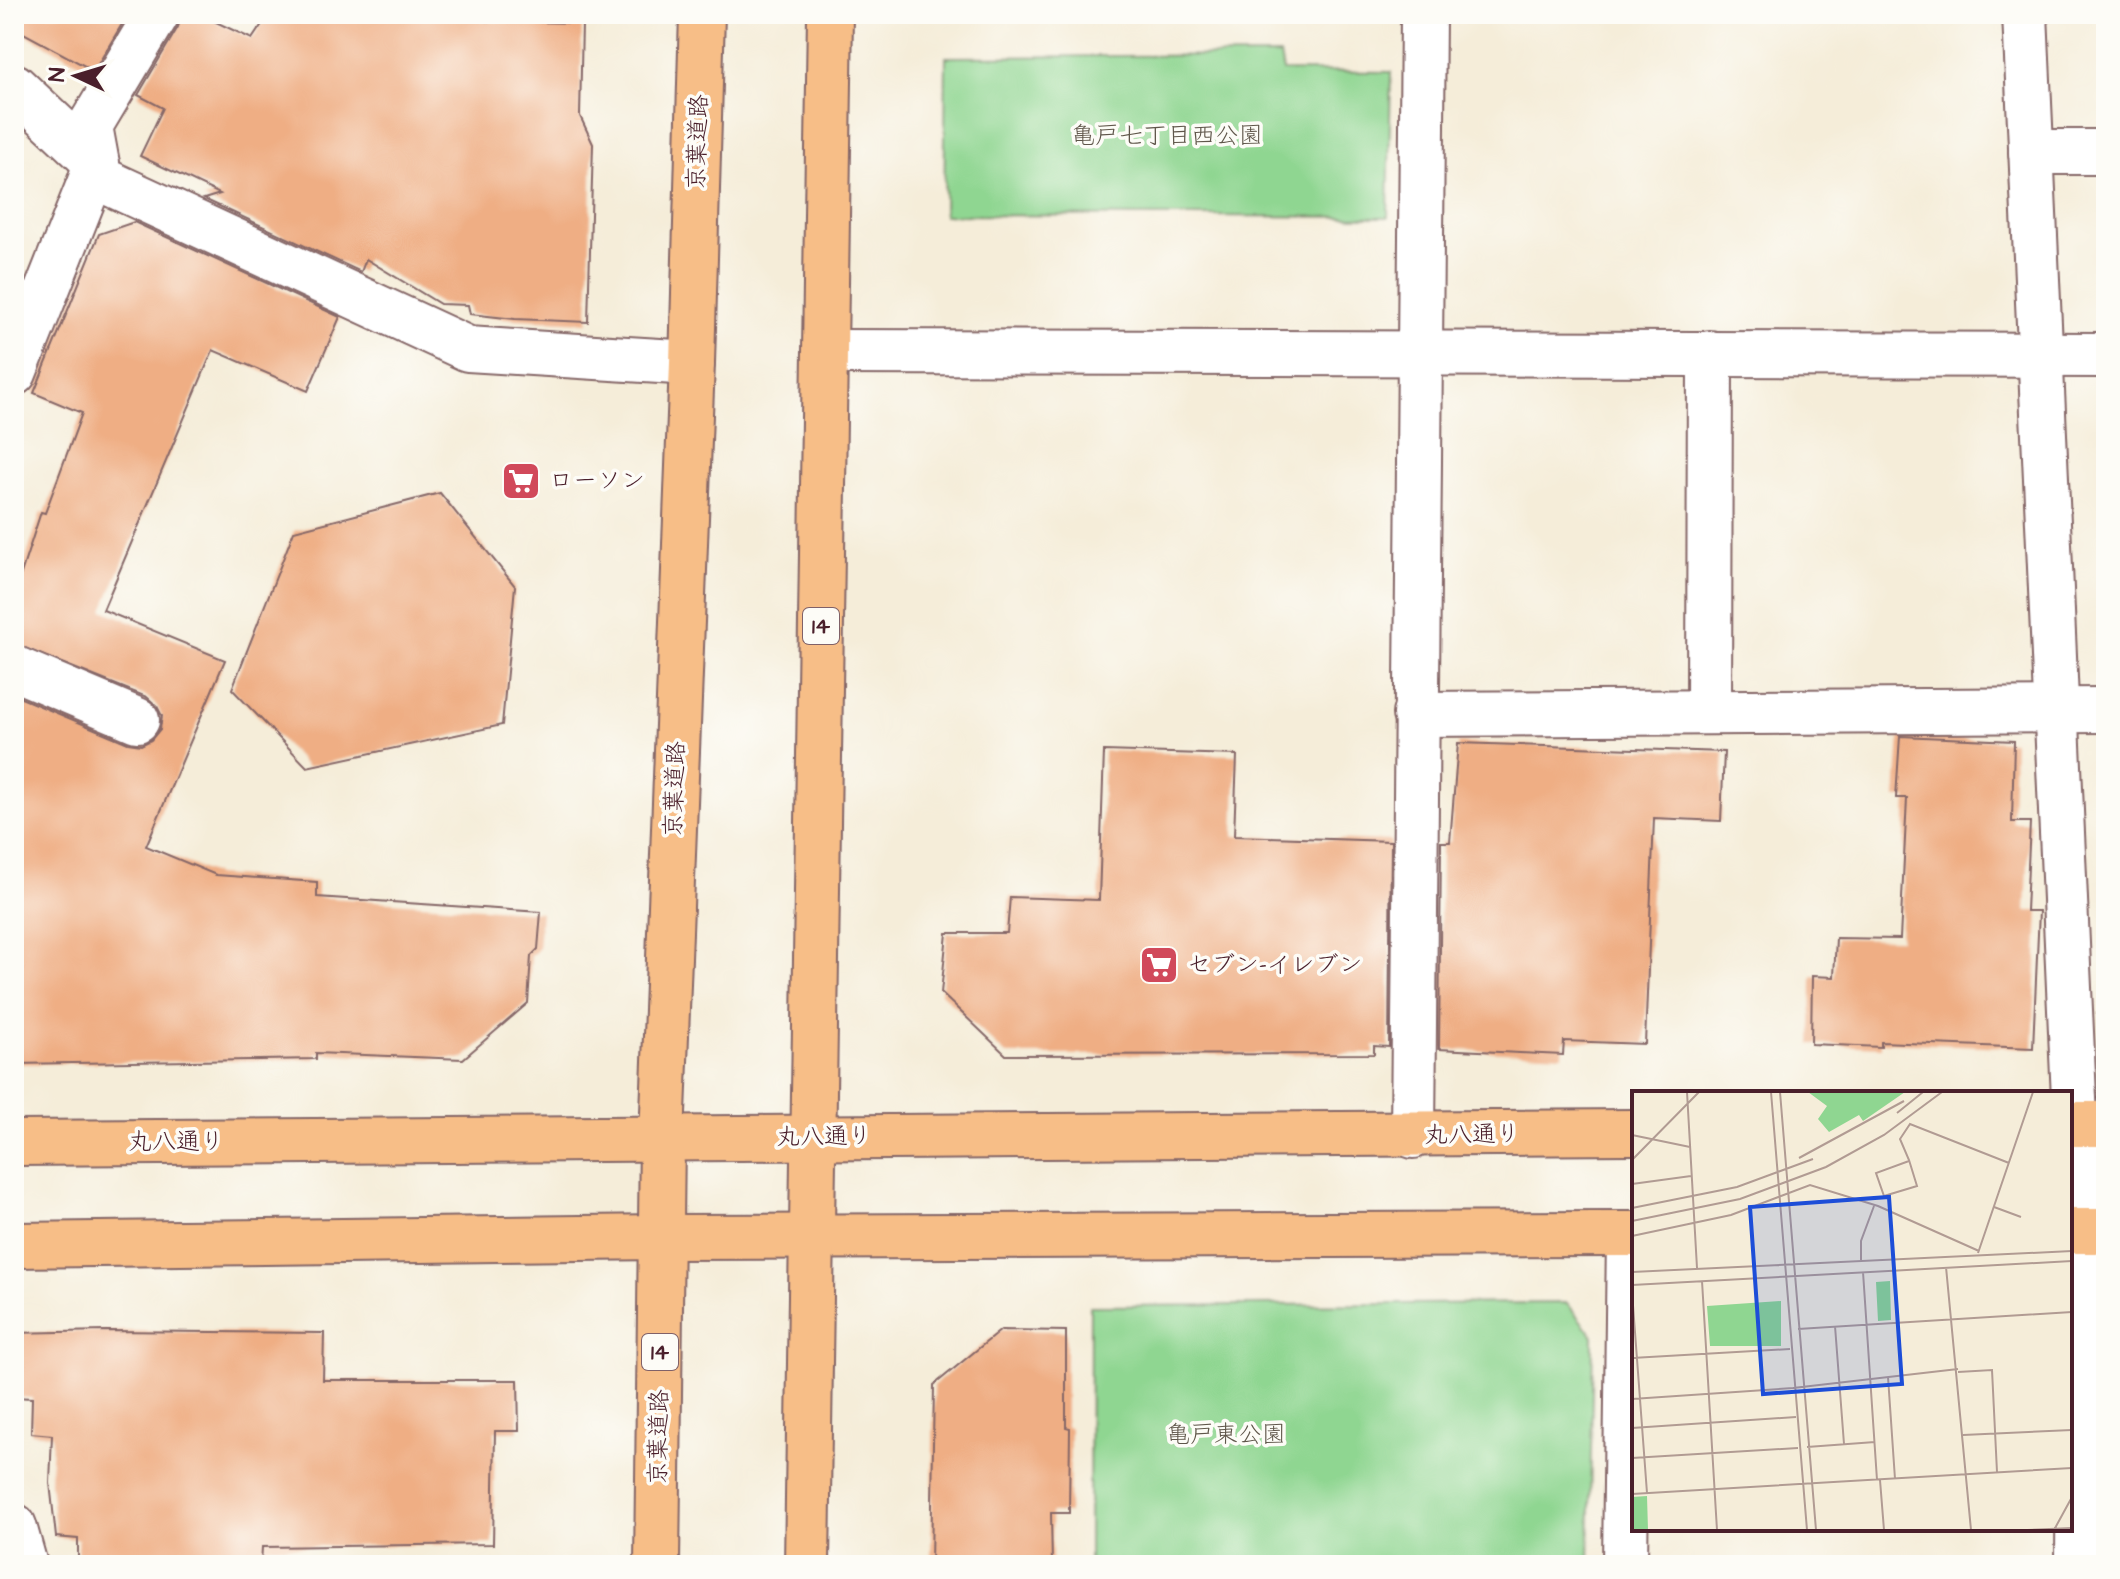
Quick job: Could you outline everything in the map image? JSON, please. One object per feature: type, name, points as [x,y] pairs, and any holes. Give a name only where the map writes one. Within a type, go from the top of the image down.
[{"type":"main road","name":"京葉道路","points":[[657,1565],[662,1139],[692,363],[702,14]]},
{"type":"main road","name":"14","points":[[807,1565],[830,14]]},
{"type":"main road","name":"丸八通り","points":[[14,1143],[813,1136],[1413,1136],[1632,1132]]},
{"type":"main road","points":[[14,1245],[661,1237],[1632,1234]]},
{"type":"street","points":[[14,373],[94,170],[90,126],[157,14]]},
{"type":"street","points":[[1413,1136],[1423,14]]},
{"type":"street","points":[[2025,14],[2056,711],[2084,1124],[2085,1231],[2078,1565]]},
{"type":"street","points":[[14,86],[94,170],[468,349],[692,363]]},
{"type":"street","points":[[2031,152],[2106,152]]},
{"type":"street","points":[[826,352],[2106,355]]},
{"type":"street","points":[[1709,712],[1710,353]]},
{"type":"street","points":[[14,668],[137,720]]},
{"type":"street","points":[[1415,714],[2106,710]]},
{"type":"street","points":[[1625,1565],[1632,1234]]},
{"type":"street","points":[[14,1526],[25,1565]]},
{"type":"green space","name":"亀戸七丁目西公園","points":[[1280,55],[1283,71],[1391,72],[1388,217],[944,215],[946,57]]},
{"type":"green space","name":"亀戸東公園","points":[[1567,1303],[1593,1336],[1589,1565],[1089,1565],[1090,1306]]},
{"type":"building","points":[[14,14],[128,14],[94,71],[14,28]]},
{"type":"building","points":[[182,14],[199,14],[252,39],[269,14],[482,14],[482,21],[582,23],[580,116],[593,144],[588,322],[470,314],[468,305],[440,304],[366,259],[361,272],[204,199],[220,194],[140,156],[163,108],[138,95],[178,27]]},
{"type":"building","points":[[134,222],[340,317],[308,391],[213,350],[103,610],[225,660],[146,846],[216,875],[317,882],[317,897],[541,912],[538,949],[531,956],[528,1003],[463,1059],[316,1053],[316,1059],[14,1064],[14,695],[128,743],[141,745],[151,740],[160,729],[162,716],[147,697],[14,644],[14,595],[41,512],[45,513],[82,413],[34,393],[99,234]]},
{"type":"building","points":[[440,493],[515,586],[502,725],[307,767],[232,689],[294,531]]},
{"type":"building","points":[[1900,736],[2014,741],[2012,822],[2030,822],[2026,911],[2039,911],[2033,1048],[1881,1042],[1881,1047],[1811,1044],[1812,976],[1834,977],[1836,938],[1900,939],[1907,798],[1896,798]]},
{"type":"building","points":[[1458,743],[1724,752],[1721,821],[1654,818],[1645,1044],[1564,1041],[1563,1055],[1439,1049],[1441,842],[1450,842]]},
{"type":"building","points":[[1104,751],[1237,755],[1234,836],[1391,841],[1389,1047],[1374,1046],[1374,1054],[1006,1055],[941,993],[947,933],[1007,933],[1010,897],[1099,900]]},
{"type":"building","points":[[1001,1330],[1066,1331],[1066,1427],[1070,1428],[1069,1513],[1051,1513],[1052,1565],[931,1565],[934,1385]]},
{"type":"building","points":[[14,1333],[324,1333],[323,1380],[518,1380],[519,1431],[495,1431],[493,1544],[262,1547],[261,1565],[78,1565],[78,1539],[56,1537],[50,1483],[52,1435],[31,1433],[32,1398],[14,1397]]},
{"type":"place","name":"ローソン","points":[[521,481]]},
{"type":"place","name":"セブン-イレブン","points":[[1159,965]]}]
